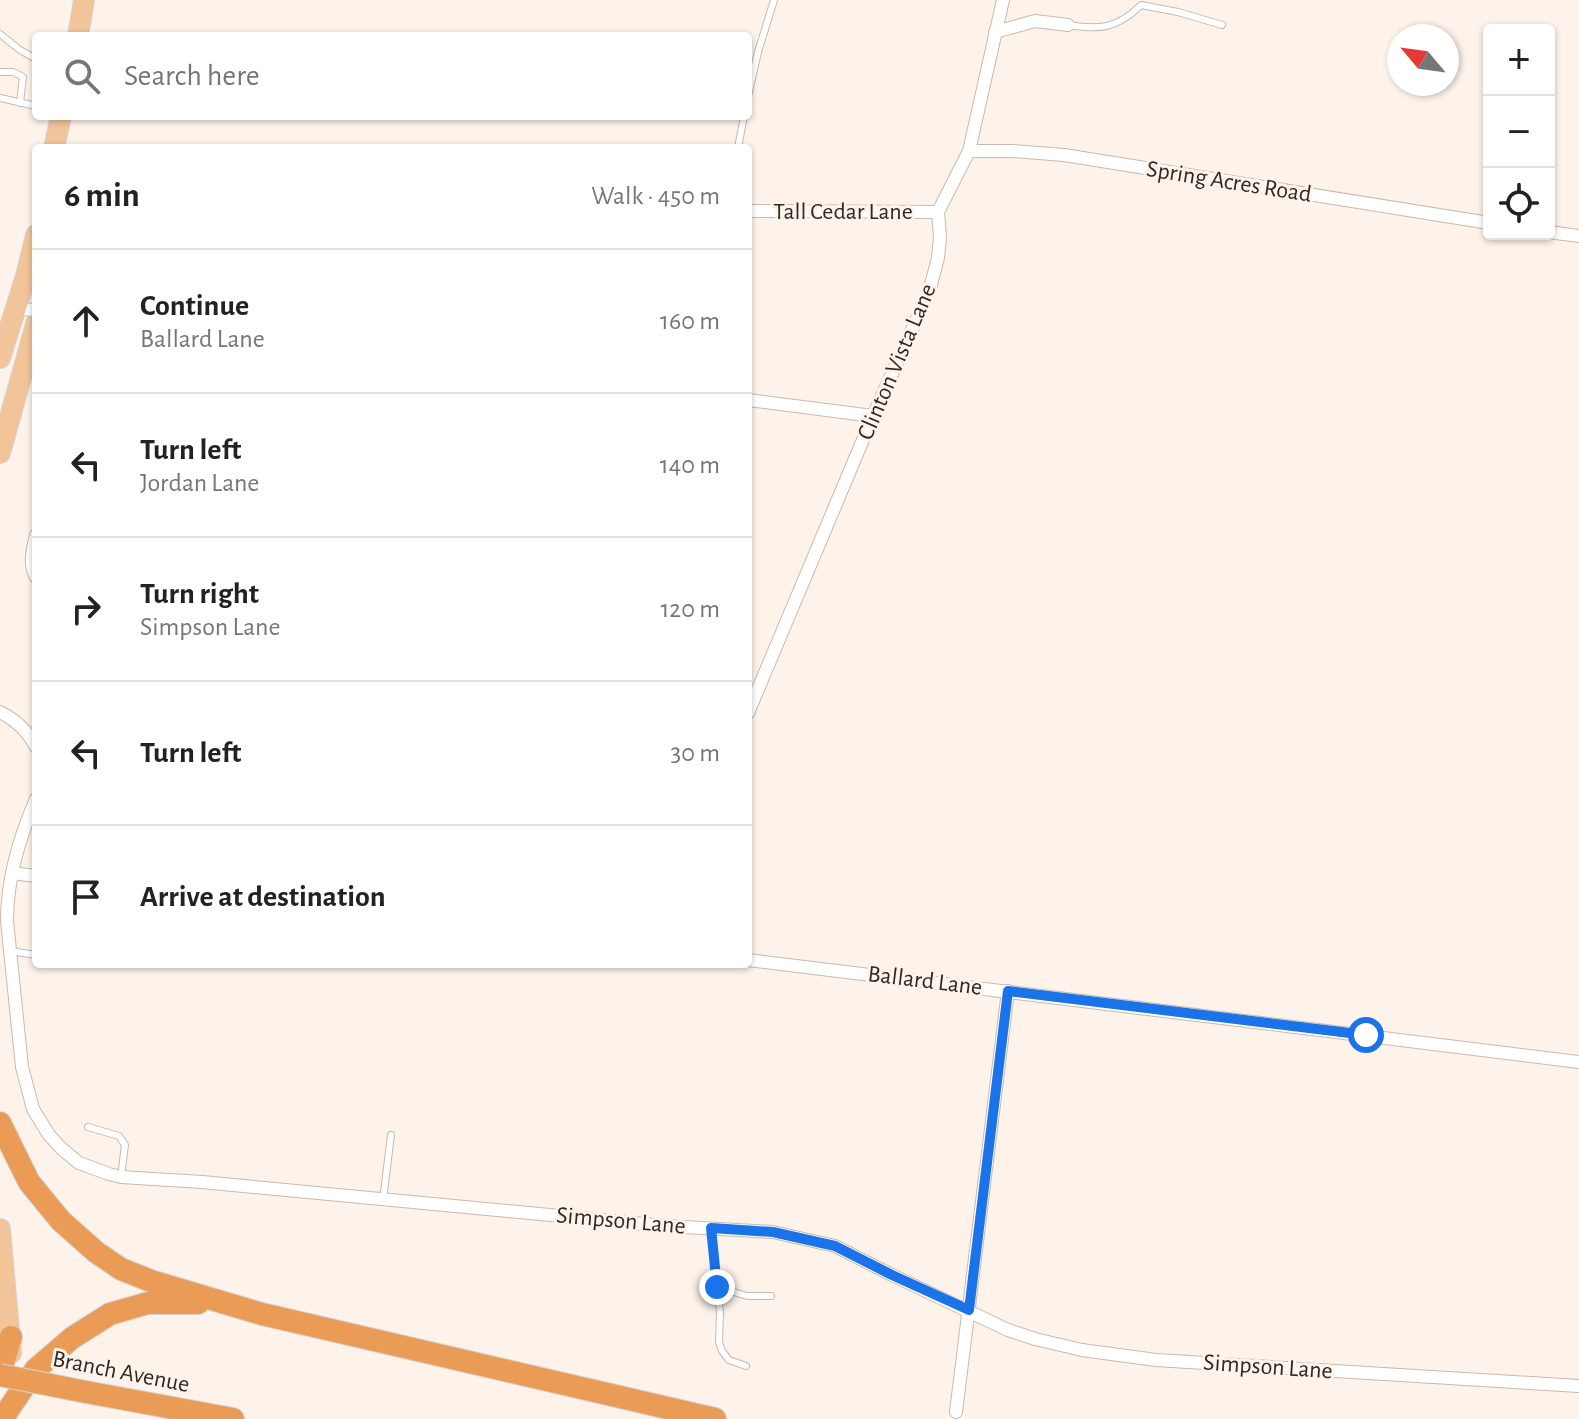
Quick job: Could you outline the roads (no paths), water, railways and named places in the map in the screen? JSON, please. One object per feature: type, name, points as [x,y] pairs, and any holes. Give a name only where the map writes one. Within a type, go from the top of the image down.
[{"type":"highway","points":[[0,1123],[29,1182],[61,1221],[121,1269],[262,1314],[715,1419]]},
{"type":"highway","points":[[7,1411],[36,1369],[72,1338],[110,1314],[148,1303],[232,1304]]},
{"type":"highway","points":[[0,1374],[11,1337]]},
{"type":"highway","name":"Branch Avenue","points":[[0,1374],[233,1419]]},
{"type":"main road","points":[[79,32],[84,0]]},
{"type":"main road","points":[[55,144],[60,120]]},
{"type":"main road","points":[[66,144],[68,120]]},
{"type":"main road","points":[[2,347],[26,309],[32,265]]},
{"type":"main road","points":[[0,453],[32,338]]},
{"type":"main road","points":[[0,1229],[11,1337],[7,1411]]},
{"type":"street","name":"Clinton Vista Lane","points":[[752,704],[935,277],[940,237],[938,212],[969,151],[1003,0]]},
{"type":"street","points":[[995,32],[1035,21],[1068,25]]},
{"type":"street","name":"Spring Acres Road","points":[[969,151],[1064,155],[1483,222]]},
{"type":"street","name":"Tall Cedar Lane","points":[[752,211],[938,212]]},
{"type":"street","points":[[1555,233],[1579,236]]},
{"type":"street","points":[[752,401],[873,416]]},
{"type":"street","points":[[752,674],[764,676]]},
{"type":"street","points":[[0,712],[17,721],[32,741]]},
{"type":"street","name":"Simpson Lane","points":[[32,809],[18,843],[7,898],[22,1067],[33,1109],[49,1135],[79,1163],[99,1171],[121,1177],[666,1226],[773,1232],[835,1246],[1008,1330],[1082,1350],[1156,1360],[1579,1386]]},
{"type":"street","points":[[12,873],[32,876]]},
{"type":"street","name":"Ballard Lane","points":[[752,960],[1579,1062]]},
{"type":"street","points":[[956,1412],[1008,991]]},
{"type":"lane","points":[[752,78],[774,0]]},
{"type":"lane","points":[[1068,25],[1097,29],[1116,24],[1141,5],[1222,25]]},
{"type":"lane","points":[[0,34],[32,57]]},
{"type":"lane","points":[[0,72],[13,72],[23,77],[20,103]]},
{"type":"lane","points":[[0,98],[32,105]]},
{"type":"lane","points":[[739,144],[743,120]]},
{"type":"lane","points":[[10,951],[32,954]]},
{"type":"lane","points":[[88,1127],[119,1136],[125,1145],[121,1177]]},
{"type":"lane","points":[[383,1200],[391,1135]]},
{"type":"lane","points":[[711,1228],[720,1313],[719,1342],[729,1360],[746,1366]]},
{"type":"lane","points":[[717,1287],[747,1296],[771,1296]]}]
